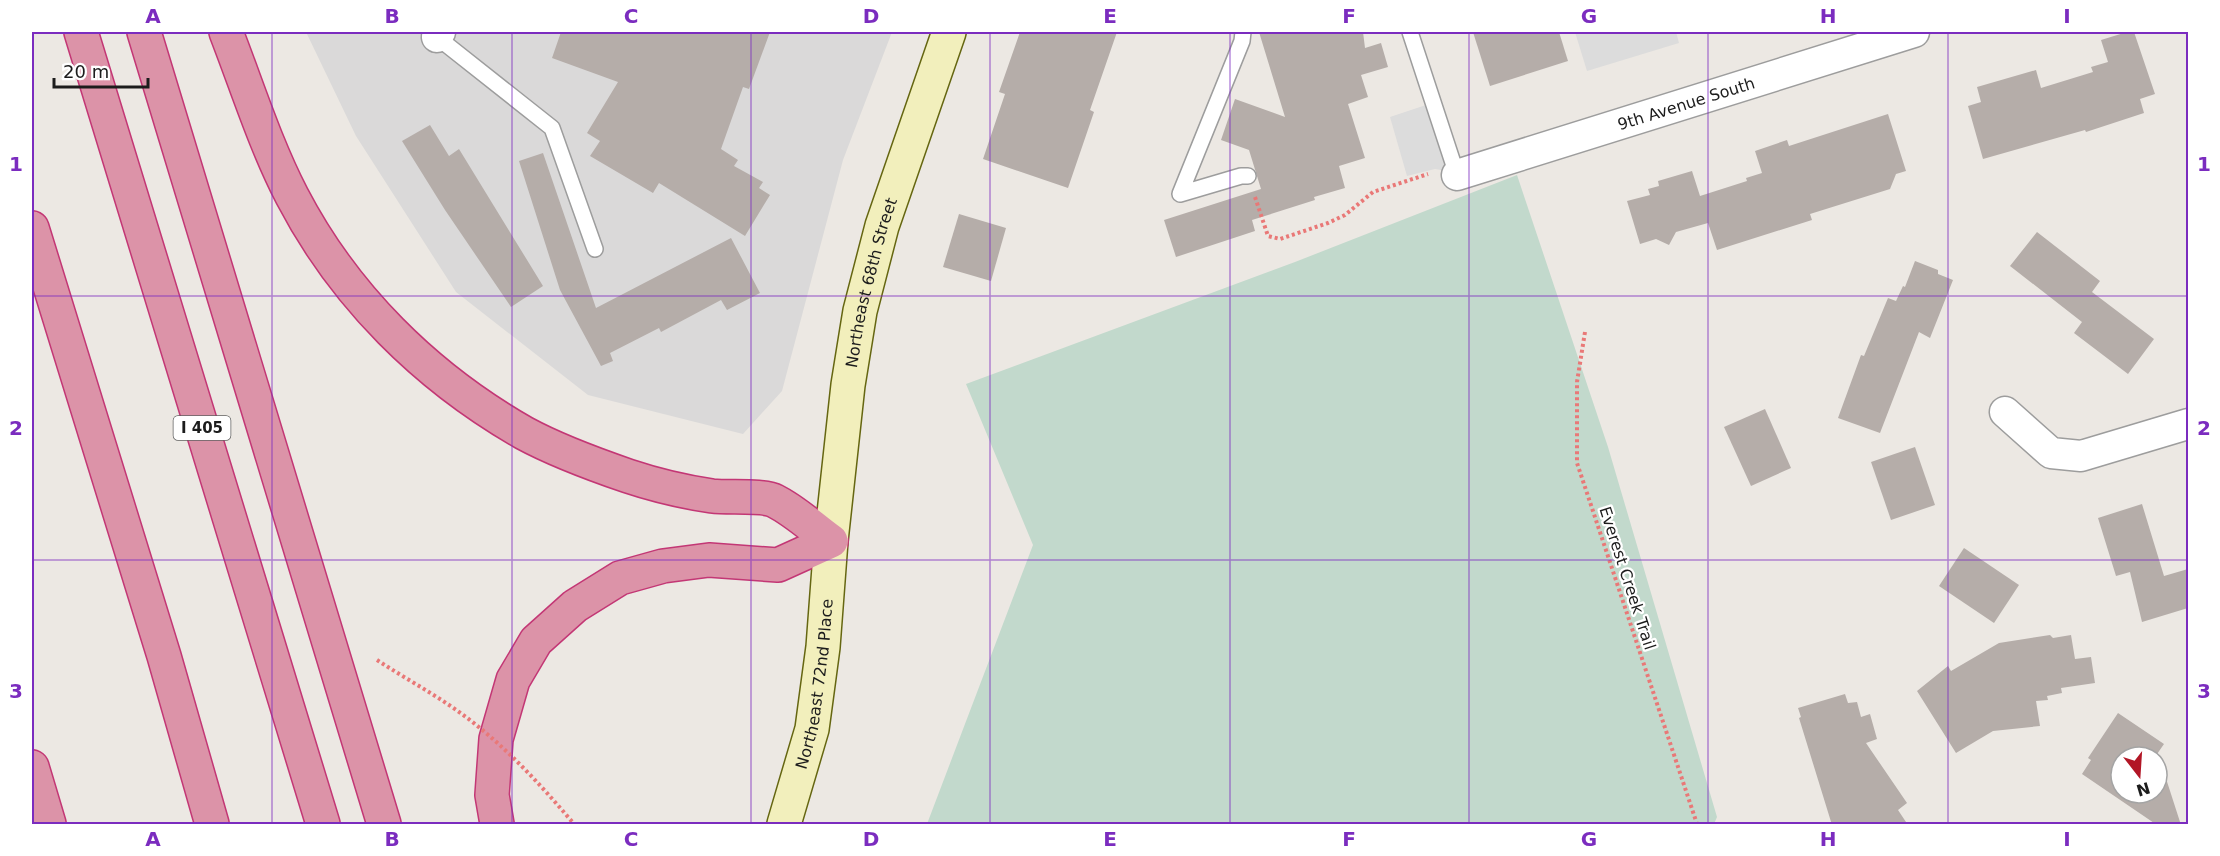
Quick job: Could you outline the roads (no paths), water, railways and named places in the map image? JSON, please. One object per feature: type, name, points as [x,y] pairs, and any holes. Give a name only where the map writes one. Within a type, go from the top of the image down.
[{"type":"highway","name":"I 405","points":[[81,32],[323,825]]},
{"type":"highway","points":[[144,32],[384,825]]},
{"type":"highway","points":[[226,32],[267,142],[292,196],[317,240],[377,318],[421,361],[467,397],[515,427],[577,458],[644,481],[713,496],[774,500],[831,541],[778,565],[709,560],[663,566],[620,578],[575,606],[536,641],[513,680],[496,739],[492,795],[497,825]]},
{"type":"highway","points":[[32,228],[164,656],[212,825]]},
{"type":"highway","points":[[32,767],[50,825]]},
{"type":"main road","name":"Northeast 68th Street","points":[[831,541],[848,385],[860,311],[882,226],[949,32]]},
{"type":"main road","name":"Northeast 72nd Place","points":[[784,825],[812,729],[823,647],[831,541]]},
{"type":"street","name":"9th Avenue South","points":[[1457,175],[1914,32]]},
{"type":"street","points":[[2005,412],[2051,453],[2081,456],[2188,424]]},
{"type":"lane","points":[[1243,32],[1242,41],[1180,194],[1248,176]]},
{"type":"lane","points":[[1410,32],[1457,175]]},
{"type":"lane","points":[[438,34],[552,128],[595,249]]}]
